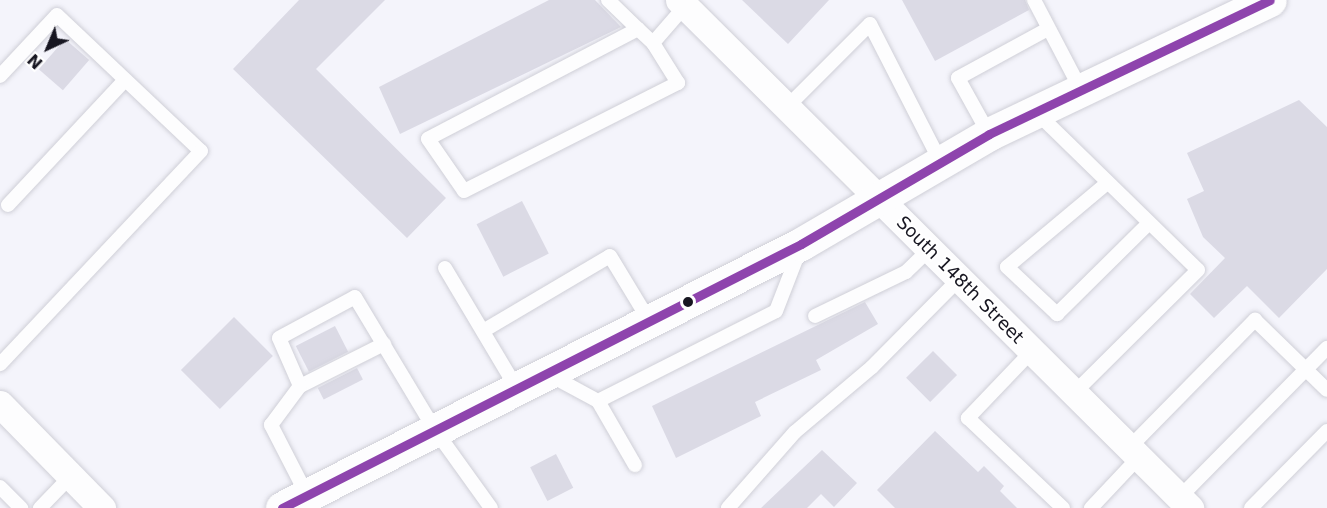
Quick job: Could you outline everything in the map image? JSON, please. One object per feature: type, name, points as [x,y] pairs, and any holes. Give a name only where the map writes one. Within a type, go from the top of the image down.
[{"type":"main road","points":[[294,502],[801,244],[989,134],[1270,0]]},
{"type":"street","name":"South 148th Street","points":[[682,3],[1184,504]]},
{"type":"street","points":[[0,404],[102,508]]},
{"type":"lane","points":[[608,0],[653,43],[678,83],[464,191],[428,139],[638,29]]},
{"type":"lane","points":[[1034,0],[1081,90]]},
{"type":"lane","points":[[653,43],[682,3]]},
{"type":"lane","points":[[0,76],[57,15],[201,151],[0,364]]},
{"type":"lane","points":[[787,107],[870,24],[941,163]]},
{"type":"lane","points":[[989,134],[958,78],[1048,29]]},
{"type":"lane","points":[[8,205],[126,80]]},
{"type":"lane","points":[[1036,112],[1106,184],[1198,270],[1074,393]]},
{"type":"lane","points":[[1106,184],[1007,267],[1057,314],[1148,224]]},
{"type":"lane","points":[[598,401],[776,311],[801,244]]},
{"type":"lane","points":[[815,316],[906,272],[930,249]]},
{"type":"lane","points":[[483,331],[610,256],[650,322]]},
{"type":"lane","points":[[445,268],[518,389]]},
{"type":"lane","points":[[728,508],[795,432],[872,367],[959,279]]},
{"type":"lane","points":[[300,386],[279,338],[355,297],[435,430],[491,508]]},
{"type":"lane","points":[[1091,508],[1134,452],[1255,320],[1327,390]]},
{"type":"lane","points":[[294,502],[271,424],[300,386],[384,344]]},
{"type":"lane","points":[[1184,504],[1327,348]]},
{"type":"lane","points":[[1032,351],[968,418],[1063,508]]},
{"type":"lane","points":[[546,373],[598,401],[634,465]]},
{"type":"lane","points":[[1251,508],[1327,431]]},
{"type":"lane","points":[[40,508],[71,476]]},
{"type":"lane","points":[[0,487],[21,508]]},
{"type":"building","points":[[299,0],[385,0],[316,69],[446,198],[407,238],[233,69]]},
{"type":"building","points":[[549,0],[595,0],[621,27],[400,134],[379,87]]},
{"type":"building","points":[[742,0],[829,0],[788,44]]},
{"type":"building","points":[[902,0],[1025,0],[1029,10],[935,61]]},
{"type":"building","points":[[65,39],[89,60],[63,90],[39,69]]},
{"type":"building","points":[[1299,100],[1327,127],[1327,269],[1279,318],[1247,286],[1214,318],[1190,294],[1225,258],[1203,237],[1187,199],[1204,191],[1187,153]]},
{"type":"building","points":[[522,201],[549,254],[503,277],[477,224]]},
{"type":"building","points":[[865,302],[878,324],[816,360],[821,370],[755,402],[761,416],[676,458],[652,406]]},
{"type":"building","points":[[234,317],[273,356],[220,409],[181,370]]},
{"type":"building","points":[[335,326],[348,352],[309,372],[296,346]]},
{"type":"building","points":[[933,351],[957,375],[930,402],[906,378]]},
{"type":"building","points":[[357,368],[363,380],[324,400],[318,388]]},
{"type":"building","points":[[935,431],[978,472],[984,466],[1004,486],[1000,491],[1017,508],[895,508],[877,490]]},
{"type":"building","points":[[822,450],[857,483],[834,507],[821,494],[807,508],[761,508]]},
{"type":"building","points":[[556,454],[573,488],[547,501],[530,467]]},
{"type":"transit line","points":[[282,508],[801,244],[989,134],[1270,0]]}]
